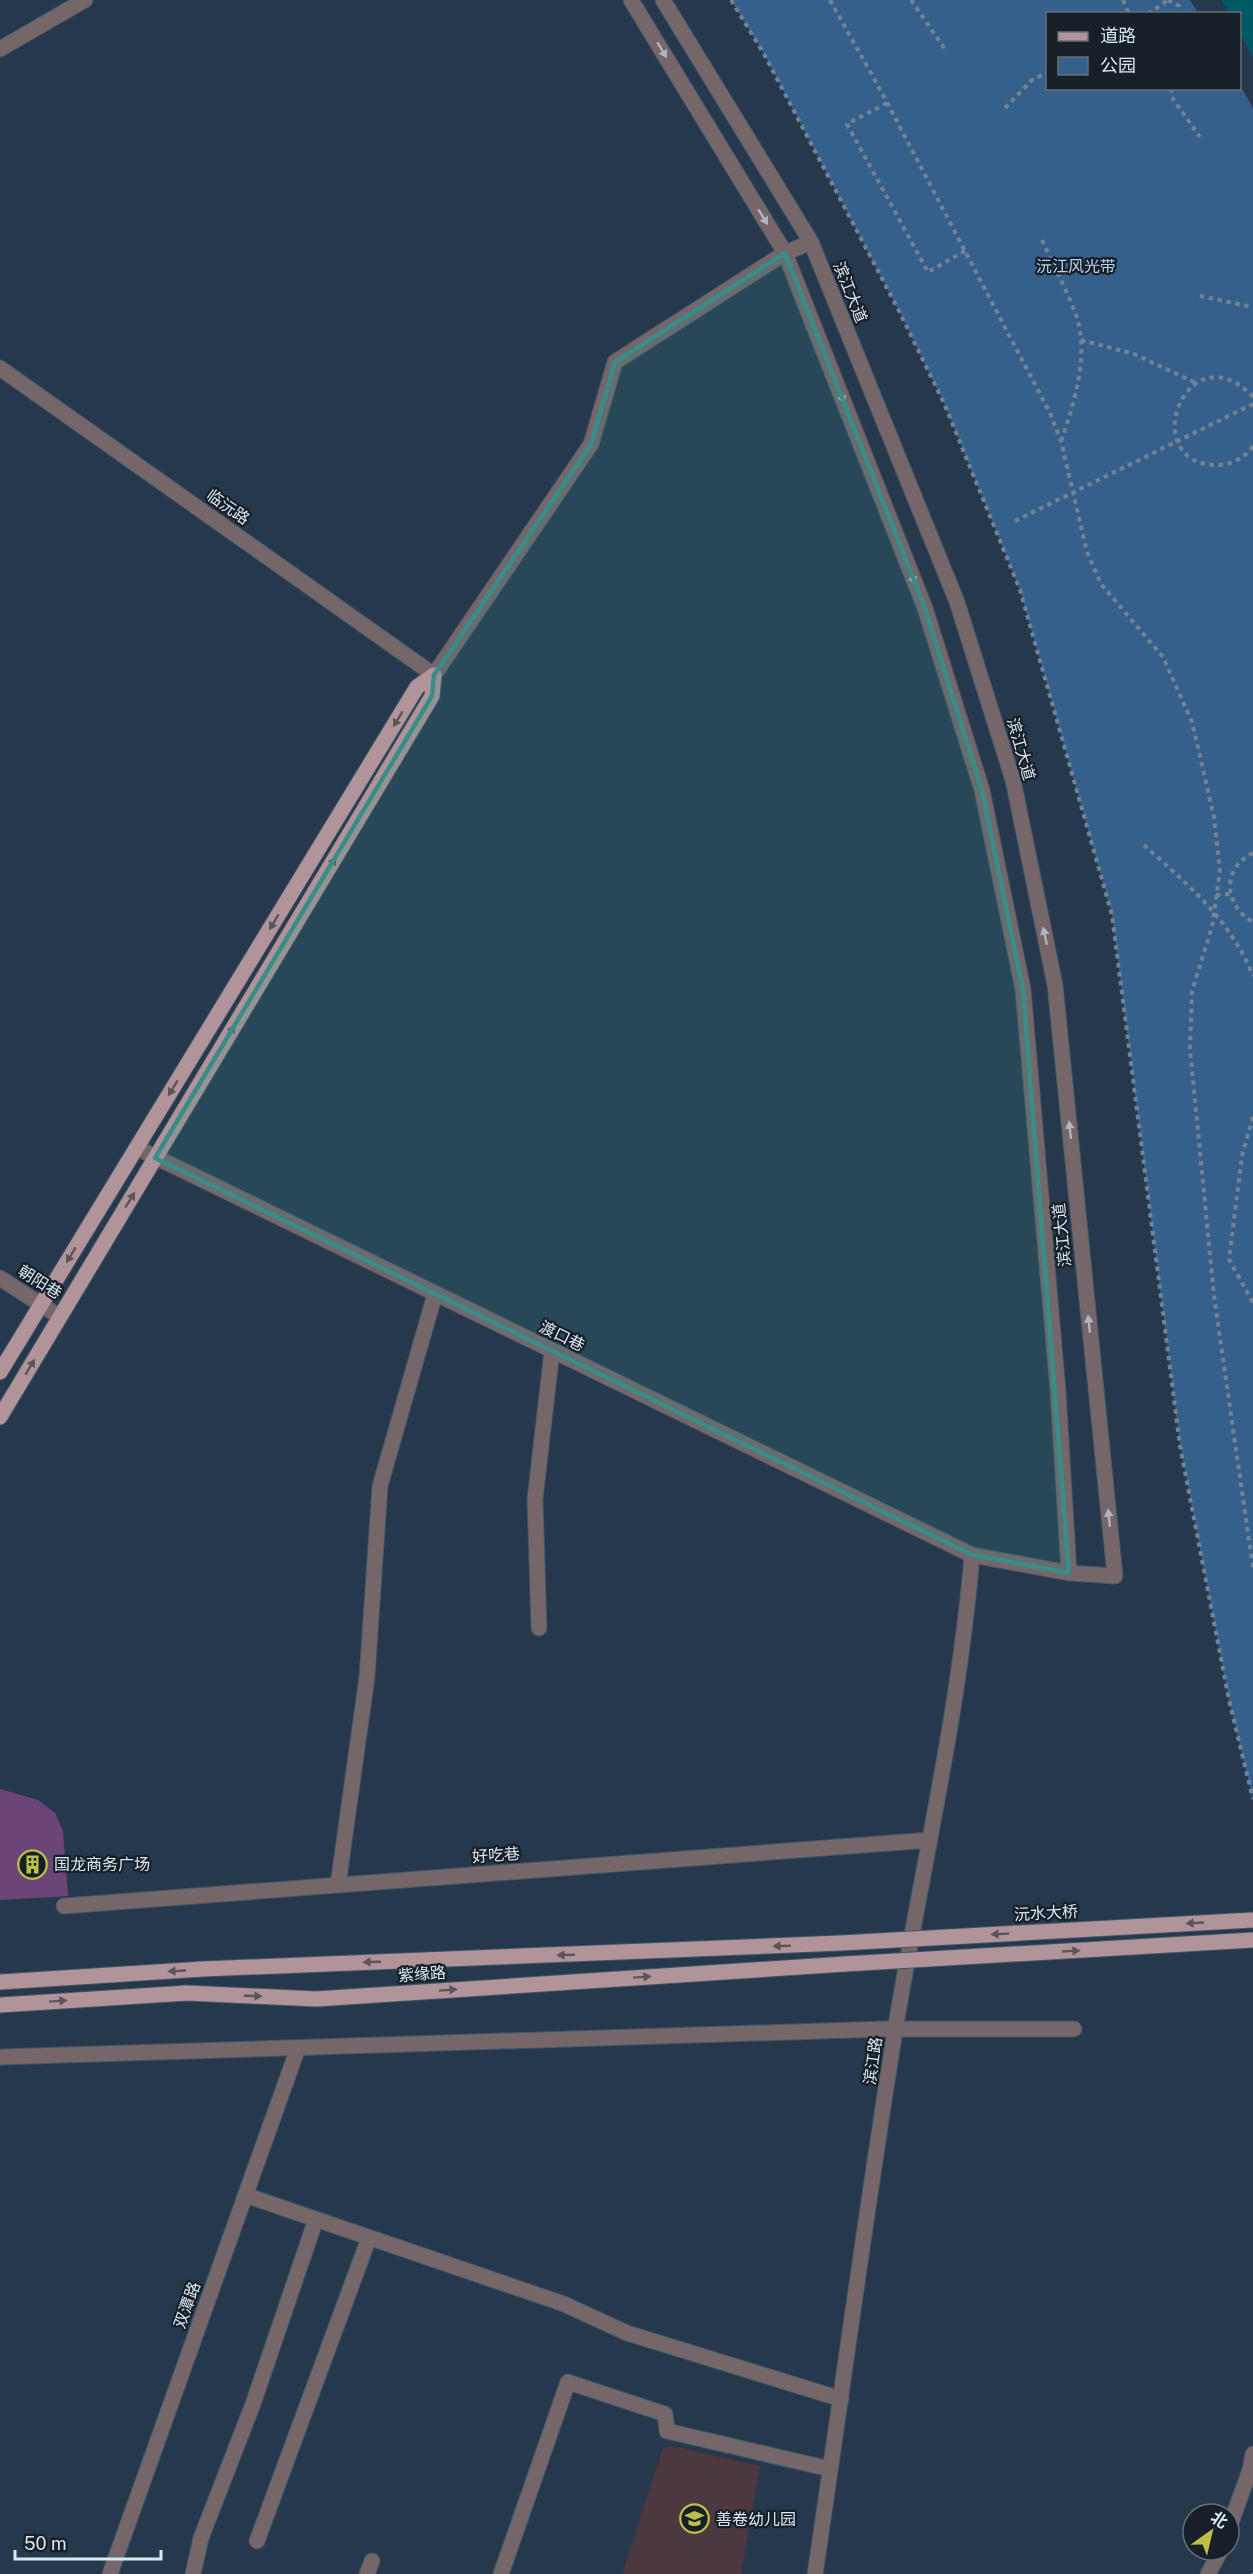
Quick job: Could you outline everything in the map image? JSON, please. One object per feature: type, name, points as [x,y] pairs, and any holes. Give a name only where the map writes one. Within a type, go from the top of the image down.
[{"type":"main road","points":[[0,1372],[417,687],[434,675]]},
{"type":"main road","points":[[0,1417],[432,696],[434,675]]},
{"type":"main road","name":"沅水大桥","points":[[841,1943],[1253,1920]]},
{"type":"main road","name":"紫缘路","points":[[0,2005],[187,1993],[316,1999],[1253,1940]]},
{"type":"main road","name":"紫缘路","points":[[0,1982],[202,1969],[841,1943]]},
{"type":"street","points":[[0,49],[85,0]]},
{"type":"street","name":"滨江大道","points":[[631,0],[785,253],[925,608],[982,790],[1023,988],[1058,1391],[1069,1573]]},
{"type":"street","name":"滨江大道","points":[[663,0],[811,242],[957,602],[1013,780],[1055,985],[1115,1576]]},
{"type":"street","points":[[434,675],[591,444],[615,362],[785,253],[811,242]]},
{"type":"street","name":"临沅路","points":[[0,368],[434,675]]},
{"type":"street","name":"渡口巷","points":[[137,1148],[972,1555],[1069,1573],[1115,1576]]},
{"type":"street","name":"朝阳巷","points":[[0,1278],[60,1317]]},
{"type":"street","points":[[338,1885],[367,1677],[380,1486],[435,1294]]},
{"type":"street","points":[[539,1628],[536,1499],[552,1351]]},
{"type":"street","name":"滨江路","points":[[815,2574],[896,2029],[967,1617],[972,1555]]},
{"type":"street","name":"好吃巷","points":[[64,1906],[930,1840]]},
{"type":"street","points":[[0,2057],[896,2029],[1074,2029]]},
{"type":"street","name":"双潭路","points":[[110,2574],[298,2048]]},
{"type":"street","points":[[245,2195],[564,2304],[627,2333],[841,2399]]},
{"type":"street","points":[[193,2574],[201,2538],[256,2394],[316,2220]]},
{"type":"street","points":[[256,2541],[369,2238]]},
{"type":"street","points":[[501,2574],[567,2382],[665,2414],[667,2432],[830,2469]]},
{"type":"street","points":[[1238,2502],[1253,2454]]},
{"type":"path","points":[[731,0],[764,54],[899,311],[944,403],[1020,590],[1112,915],[1180,1446],[1229,1700],[1253,1799]]},
{"type":"path","points":[[830,0],[887,103],[1050,413],[1061,441],[1087,552],[1101,584],[1163,657],[1192,722],[1214,817],[1220,871],[1212,927],[1192,991],[1192,1085],[1214,1296],[1253,1568]]},
{"type":"path","points":[[911,0],[947,52]]},
{"type":"path","points":[[1151,12],[1168,0],[1179,6],[1179,12]]},
{"type":"path","points":[[1005,108],[1032,80],[1046,73]]},
{"type":"path","points":[[1171,90],[1173,99],[1200,137]]},
{"type":"path","points":[[887,103],[847,124],[928,272],[965,251]]},
{"type":"path","points":[[1042,240],[1077,316],[1081,340],[1070,415],[1061,441]]},
{"type":"path","points":[[1200,296],[1244,303],[1253,307]]},
{"type":"path","points":[[1081,340],[1134,354],[1198,384]]},
{"type":"path","points":[[1253,397],[1232,381],[1217,378],[1198,384],[1181,398],[1175,411],[1174,425],[1185,452],[1210,465],[1225,465],[1238,460],[1253,446]]},
{"type":"path","points":[[1015,521],[1073,491],[1180,442],[1253,404]]},
{"type":"path","points":[[1144,845],[1214,909],[1245,954],[1253,976]]},
{"type":"path","points":[[1253,854],[1241,861],[1234,870],[1230,894],[1242,915],[1253,922]]},
{"type":"path","points":[[1216,895],[1230,894]]},
{"type":"path","points":[[1253,1117],[1242,1156],[1229,1259],[1253,1303]]},
{"type":"highlighted area","points":[[785,253],[925,608],[982,790],[1023,989],[1069,1573],[972,1555],[155,1158],[432,696],[434,675],[591,444],[615,362]]},
{"type":"shaded area","points":[[1221,0],[1253,0],[1253,57],[1241,35],[1241,12],[1228,12]]},
{"type":"shaded area","name":"善卷幼儿园","points":[[672,2446],[760,2466],[741,2574],[622,2574],[663,2448]]},
{"type":"green space","name":"沅江风光带","points":[[731,0],[1190,0],[1197,12],[1046,12],[1046,90],[1241,90],[1241,87],[1253,108],[1253,1799],[1229,1700],[1180,1445],[1112,915],[1020,590],[944,403],[899,311],[764,54]]},
{"type":"building","name":"国龙商务广场","points":[[0,1789],[38,1800],[55,1813],[63,1831],[68,1896],[0,1900]]},
{"type":"place","name":"国龙商务广场","points":[[33,1864]]},
{"type":"place","name":"善卷幼儿园","points":[[695,2519]]}]
